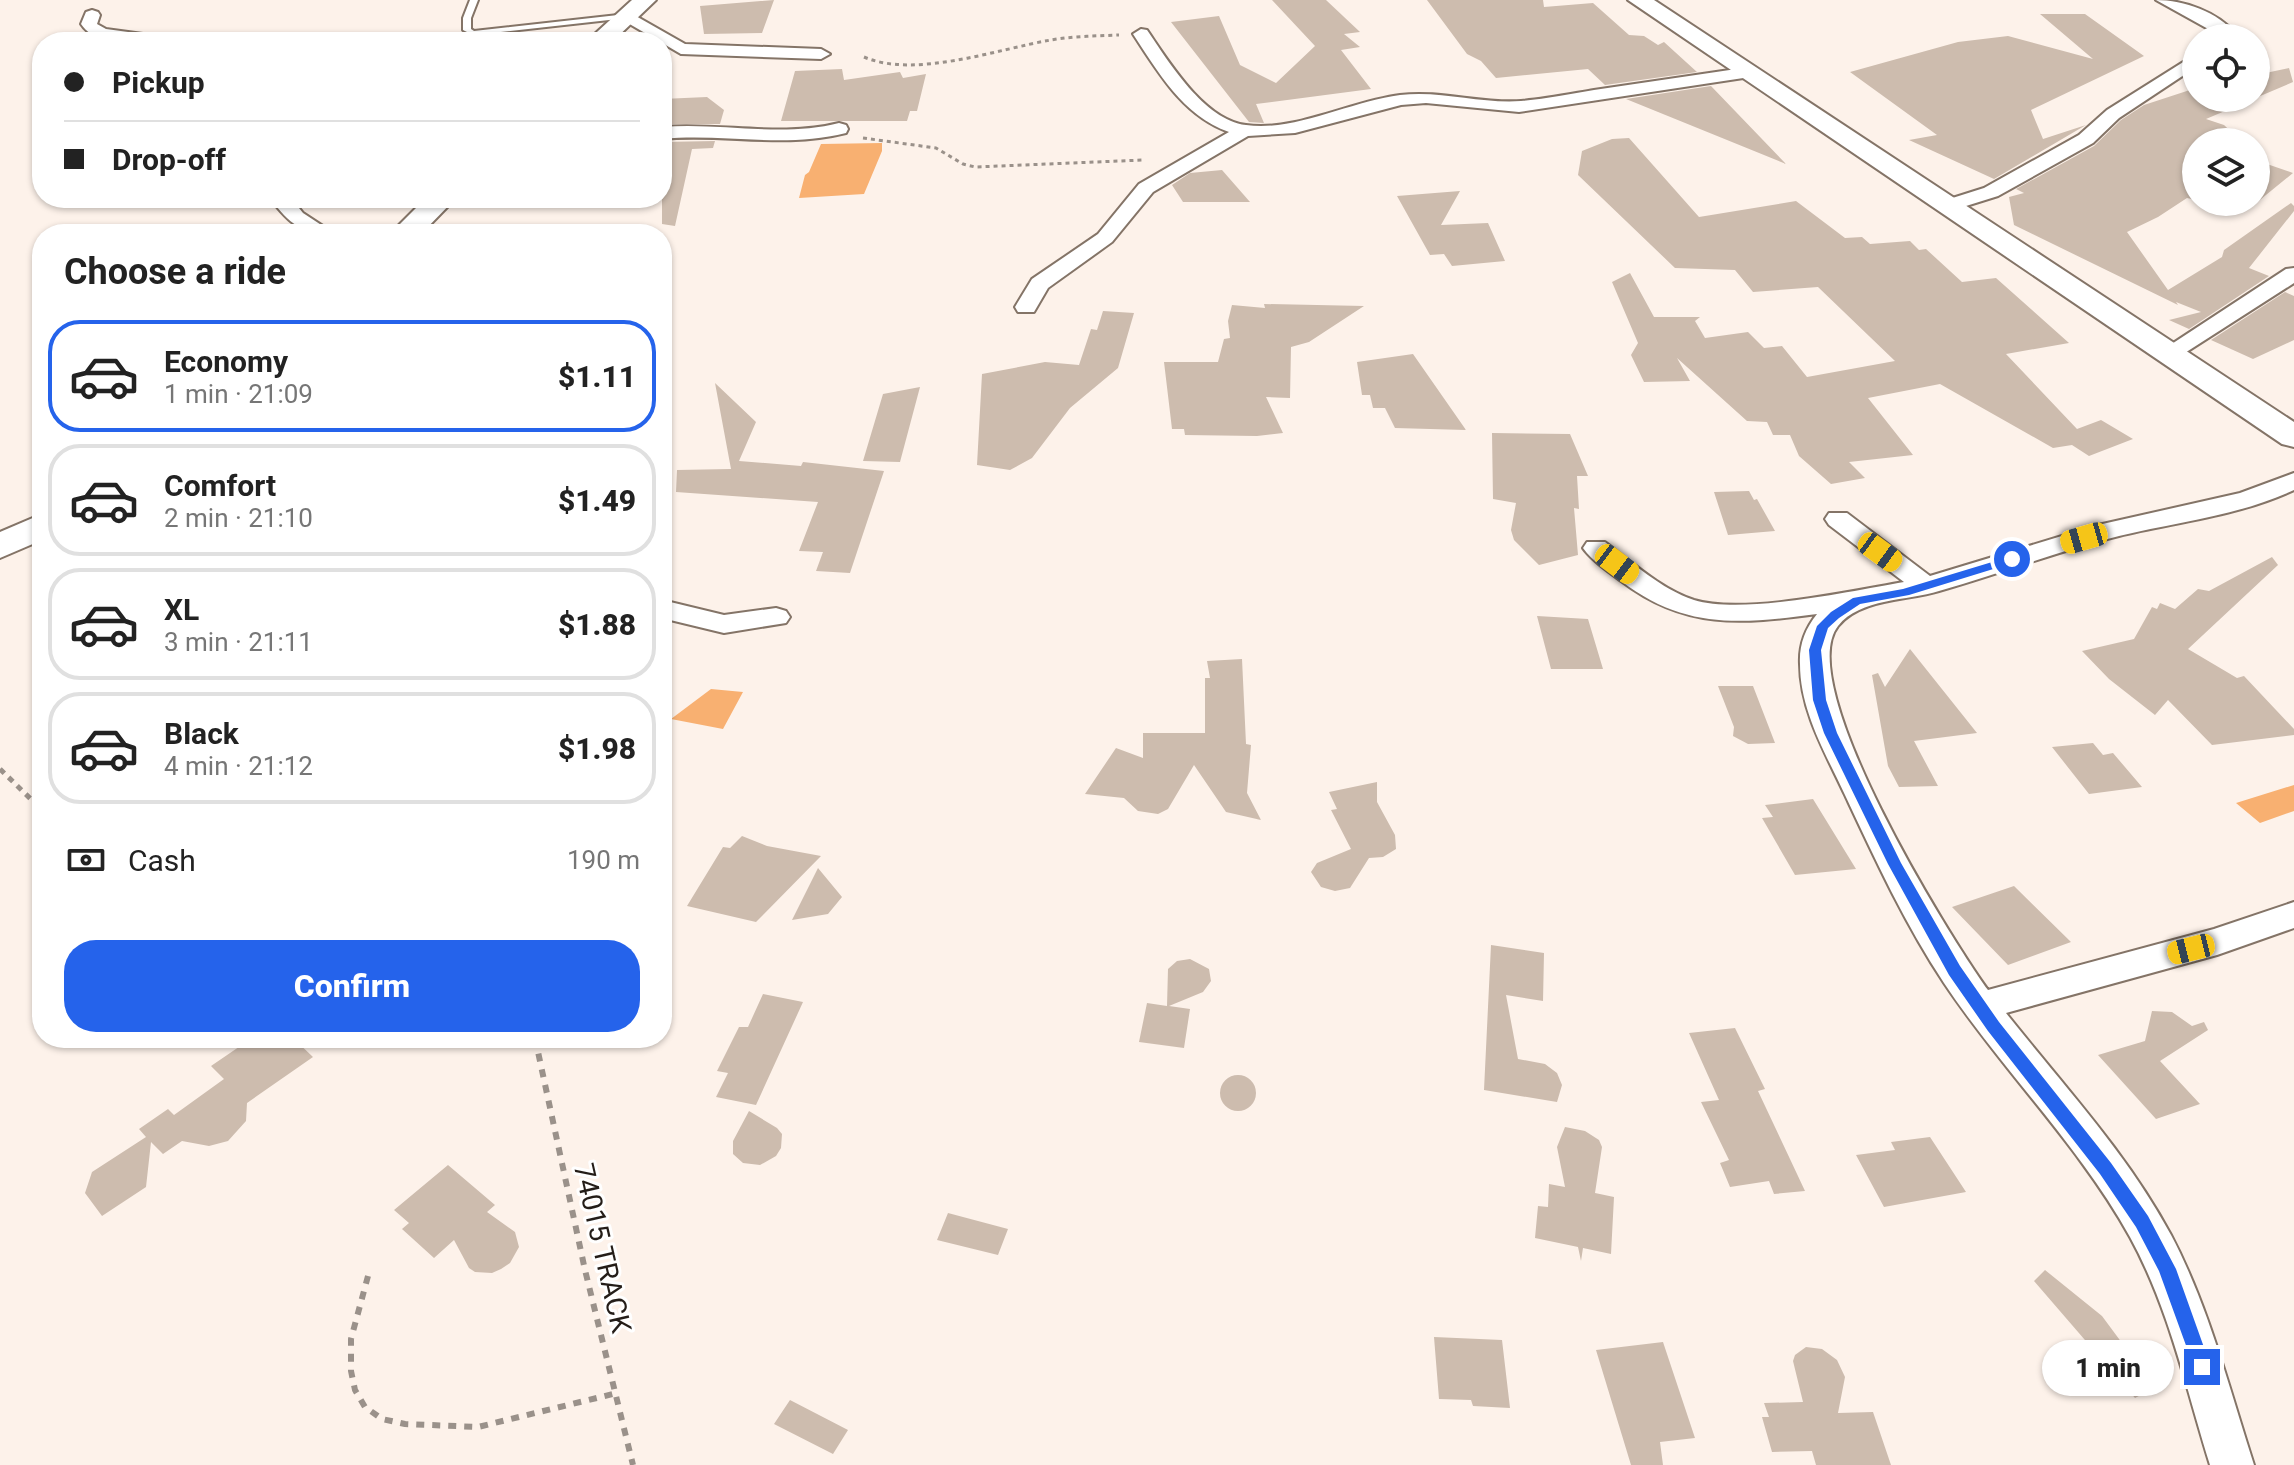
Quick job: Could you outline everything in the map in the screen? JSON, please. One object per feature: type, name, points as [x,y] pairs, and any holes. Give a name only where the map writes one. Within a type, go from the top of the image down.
[{"type":"street","points":[[609,32],[645,0]]},
{"type":"street","points":[[1642,0],[2294,437]]},
{"type":"street","points":[[2164,0],[2215,24]]},
{"type":"street","points":[[92,15],[89,24],[98,32]]},
{"type":"street","points":[[627,16],[653,32]]},
{"type":"street","points":[[1141,34],[1169,76],[1200,111],[1223,126],[1244,131],[1295,127],[1375,104],[1401,100],[1426,98],[1519,107],[1750,72]]},
{"type":"street","points":[[672,44],[681,49],[821,54]]},
{"type":"street","points":[[1950,205],[1998,189],[2086,139],[2113,114],[2182,68]]},
{"type":"street","points":[[672,132],[701,129],[770,137],[835,131]]},
{"type":"street","points":[[1026,307],[1040,284],[1105,238],[1146,188],[1244,131]]},
{"type":"street","points":[[288,208],[308,224]]},
{"type":"street","points":[[415,224],[431,208]]},
{"type":"street","points":[[2169,353],[2294,274]]},
{"type":"street","points":[[1596,548],[1670,601],[1710,612],[1857,601],[1926,586],[2108,531],[2233,502],[2294,481]]},
{"type":"street","points":[[1838,519],[1926,586]]},
{"type":"street","points":[[0,547],[32,530]]},
{"type":"street","points":[[1857,601],[1823,626],[1815,650],[1819,700],[1831,733],[1895,864],[1948,960],[1980,1007],[2106,1168],[2142,1221],[2167,1269],[2232,1465]]},
{"type":"street","points":[[672,611],[724,624],[776,617]]},
{"type":"street","points":[[1980,1007],[2217,942],[2294,915]]},
{"type":"lane","points":[[471,32],[466,26],[474,0]]},
{"type":"lane","points":[[482,32],[627,16]]},
{"type":"path","points":[[864,57],[868,61],[883,63],[923,63],[1065,38],[1141,34]]},
{"type":"path","points":[[835,131],[936,148],[963,164],[975,167],[1099,159],[1192,161]]},
{"type":"path","points":[[0,769],[32,800]]},
{"type":"path","name":"74015 TRACK","points":[[537,1048],[613,1394],[627,1430],[633,1465]]},
{"type":"path","points":[[368,1276],[351,1339],[351,1371],[355,1390],[365,1407],[382,1419],[405,1424],[478,1427],[613,1394]]},
{"type":"shaded area","points":[[882,143],[882,151],[864,194],[799,198],[805,175],[821,144]]},
{"type":"shaded area","points":[[711,689],[743,692],[723,729],[672,718]]},
{"type":"shaded area","points":[[2294,785],[2294,811],[2260,823],[2236,803]]},
{"type":"building","points":[[774,0],[762,33],[704,34],[700,6]]},
{"type":"building","points":[[1272,0],[1326,0],[1360,32],[1344,34],[1360,47],[1341,50],[1371,89],[1256,104],[1264,123],[1249,122],[1171,22],[1219,16],[1240,65],[1276,83],[1315,46]]},
{"type":"building","points":[[1427,0],[1543,0],[1544,7],[1593,3],[1629,35],[1644,36],[1658,45],[1664,42],[1697,72],[1605,85],[1588,69],[1496,78],[1481,61],[1467,54]]},
{"type":"building","points":[[2040,14],[2085,14],[2144,56],[2031,110],[2043,139],[2086,125],[1994,179],[1909,140],[1937,135],[1850,72],[1958,42],[2008,36],[2093,59]]},
{"type":"building","points":[[2289,68],[2293,82],[2270,92],[2270,72]]},
{"type":"building","points":[[842,69],[844,80],[900,72],[903,78],[926,74],[917,111],[910,111],[907,121],[781,121],[795,71]]},
{"type":"building","points":[[1711,86],[1786,164],[1626,99]]},
{"type":"building","points":[[2182,93],[2182,112],[2222,112],[2206,119],[2227,128],[2182,128],[2182,201],[2127,232],[2168,290],[2222,257],[2224,250],[2291,203],[2294,206],[2294,211],[2249,268],[2269,276],[2189,329],[2169,320],[2201,312],[2176,302],[2178,305],[2014,225],[2009,197],[2024,193],[2016,189],[2094,146],[2121,120],[2144,105]]},
{"type":"building","points":[[707,97],[724,110],[720,124],[672,124],[672,99]]},
{"type":"building","points":[[1629,138],[1699,217],[1796,201],[1845,238],[1862,237],[1870,244],[1910,241],[1919,250],[1926,249],[1962,282],[1996,278],[2069,343],[2006,354],[2077,429],[2101,420],[2133,439],[2089,456],[2072,445],[2053,448],[1940,384],[1868,398],[1913,455],[1849,462],[1865,478],[1831,484],[1799,456],[1790,435],[1773,435],[1767,422],[1747,421],[1677,358],[1690,381],[1644,382],[1631,355],[1638,343],[1612,282],[1630,273],[1654,317],[1700,317],[1695,321],[1705,338],[1748,332],[1764,348],[1782,346],[1807,377],[1895,361],[1818,287],[1753,292],[1735,270],[1675,268],[1578,175],[1582,151],[1612,139]]},
{"type":"building","points":[[715,141],[713,148],[692,149],[675,226],[662,224],[662,208],[672,208],[672,142]]},
{"type":"building","points":[[2270,165],[2293,173],[2270,192]]},
{"type":"building","points":[[1222,170],[1250,202],[1183,202],[1172,185],[1190,173]]},
{"type":"building","points":[[1460,191],[1441,225],[1488,223],[1505,261],[1452,266],[1444,254],[1430,255],[1397,196]]},
{"type":"building","points":[[2285,292],[2294,296],[2294,340],[2253,359],[2211,340]]},
{"type":"building","points":[[1264,304],[1364,306],[1309,342],[1291,347],[1290,398],[1266,397],[1283,433],[1257,436],[1185,435],[1184,429],[1172,429],[1164,362],[1218,362],[1224,339],[1230,338],[1228,321],[1232,305],[1265,308]]},
{"type":"building","points":[[1103,311],[1134,313],[1118,368],[1070,408],[1032,458],[1010,470],[977,465],[982,374],[1045,362],[1079,365],[1091,329],[1097,330]]},
{"type":"building","points":[[1413,354],[1466,430],[1395,428],[1385,408],[1373,408],[1370,395],[1362,395],[1357,362]]},
{"type":"building","points":[[715,383],[756,422],[739,461],[801,466],[803,462],[884,471],[850,573],[816,571],[823,552],[799,551],[818,502],[676,492],[677,470],[731,469]]},
{"type":"building","points":[[920,387],[900,462],[863,461],[883,394]]},
{"type":"building","points":[[1492,433],[1570,434],[1588,476],[1577,476],[1579,509],[1574,508],[1578,555],[1539,565],[1514,540],[1511,530],[1516,503],[1493,499]]},
{"type":"building","points":[[1749,491],[1775,531],[1728,535],[1714,492]]},
{"type":"building","points":[[2272,557],[2278,565],[2188,649],[2237,678],[2244,676],[2294,729],[2294,735],[2212,745],[2168,700],[2155,715],[2109,679],[2082,651],[2134,639],[2152,607],[2157,609],[2160,603],[2175,609],[2198,589],[2209,591]]},
{"type":"building","points":[[1537,616],[1588,619],[1603,669],[1551,669]]},
{"type":"building","points":[[1910,649],[1977,733],[1914,741],[1938,786],[1899,787],[1888,766],[1872,675],[1878,673],[1885,687]]},
{"type":"building","points":[[1242,659],[1246,744],[1251,745],[1247,793],[1261,820],[1226,812],[1194,765],[1168,809],[1158,814],[1138,811],[1124,798],[1085,794],[1116,748],[1143,758],[1143,733],[1205,733],[1205,678],[1210,678],[1207,661]]},
{"type":"building","points":[[1718,686],[1753,686],[1775,743],[1748,744],[1733,736],[1734,727]]},
{"type":"building","points":[[2093,743],[2103,755],[2113,753],[2142,787],[2089,794],[2052,747]]},
{"type":"building","points":[[1377,782],[1377,802],[1395,835],[1396,849],[1383,857],[1369,858],[1350,888],[1335,891],[1321,887],[1311,872],[1317,863],[1351,849],[1331,810],[1337,809],[1329,792]]},
{"type":"building","points":[[1813,799],[1856,869],[1795,875],[1762,818],[1773,817],[1765,805]]},
{"type":"building","points":[[742,836],[767,846],[821,856],[756,922],[687,906],[723,847],[730,848]]},
{"type":"building","points":[[818,868],[842,897],[828,914],[792,920]]},
{"type":"building","points":[[2014,886],[2071,942],[2008,965],[1952,907]]},
{"type":"building","points":[[1491,945],[1544,953],[1543,1001],[1506,995],[1518,1059],[1545,1064],[1557,1073],[1562,1085],[1557,1102],[1484,1090]]},
{"type":"building","points":[[1190,959],[1209,969],[1211,981],[1203,992],[1169,1006],[1190,1009],[1184,1048],[1139,1042],[1147,1003],[1167,1006],[1168,969],[1177,961]]},
{"type":"building","points":[[763,994],[803,1002],[756,1105],[716,1097],[728,1073],[717,1071],[739,1027],[748,1027]]},
{"type":"building","points":[[2152,1011],[2172,1012],[2192,1026],[2204,1022],[2208,1030],[2160,1061],[2200,1104],[2156,1119],[2098,1055],[2145,1041]]},
{"type":"building","points":[[1735,1028],[1765,1089],[1758,1091],[1805,1191],[1774,1194],[1769,1181],[1730,1187],[1720,1163],[1729,1160],[1701,1102],[1719,1100],[1689,1033]]},
{"type":"building","points":[[237,1048],[304,1048],[313,1057],[247,1103],[246,1121],[228,1141],[209,1146],[182,1141],[163,1154],[151,1142],[146,1187],[102,1216],[85,1193],[92,1172],[146,1137],[139,1129],[168,1109],[174,1115],[224,1079],[211,1066]]},
{"type":"building","points":[[1238,1075],[1251,1080],[1256,1093],[1251,1106],[1238,1111],[1225,1106],[1220,1093],[1225,1080]]},
{"type":"building","points":[[749,1111],[782,1134],[781,1148],[776,1156],[760,1165],[743,1163],[733,1154],[733,1141]]},
{"type":"building","points":[[1565,1127],[1585,1131],[1599,1140],[1602,1147],[1595,1193],[1614,1197],[1611,1254],[1583,1248],[1581,1261],[1578,1247],[1535,1238],[1538,1206],[1548,1207],[1549,1184],[1565,1187],[1557,1147]]},
{"type":"building","points":[[1930,1137],[1966,1192],[1884,1207],[1856,1155],[1895,1150],[1891,1142]]},
{"type":"building","points":[[448,1165],[495,1205],[487,1212],[515,1232],[519,1247],[510,1263],[501,1269],[492,1273],[475,1272],[469,1268],[454,1240],[434,1258],[402,1229],[409,1223],[394,1210]]},
{"type":"building","points":[[948,1213],[1008,1229],[998,1255],[937,1240]]},
{"type":"building","points":[[2045,1270],[2102,1316],[2122,1343],[2127,1341],[2164,1383],[2135,1398],[2034,1281]]},
{"type":"building","points":[[1434,1337],[1502,1340],[1510,1408],[1473,1406],[1471,1400],[1439,1399]]},
{"type":"building","points":[[1663,1342],[1695,1438],[1660,1442],[1663,1465],[1631,1465],[1596,1350]]},
{"type":"building","points":[[1806,1347],[1822,1349],[1837,1360],[1845,1377],[1838,1413],[1873,1412],[1891,1465],[1816,1465],[1812,1451],[1772,1452],[1762,1417],[1769,1417],[1764,1403],[1803,1402],[1793,1361],[1795,1355]]},
{"type":"building","points":[[790,1400],[848,1430],[833,1454],[774,1424]]},
{"type":"route","points":[[2012,559],[1904,592],[1857,601],[1835,615],[1823,626],[1815,650],[1819,700],[1831,733],[1895,864],[1955,970],[1994,1026],[2106,1168],[2142,1221],[2167,1269],[2202,1367]]}]
